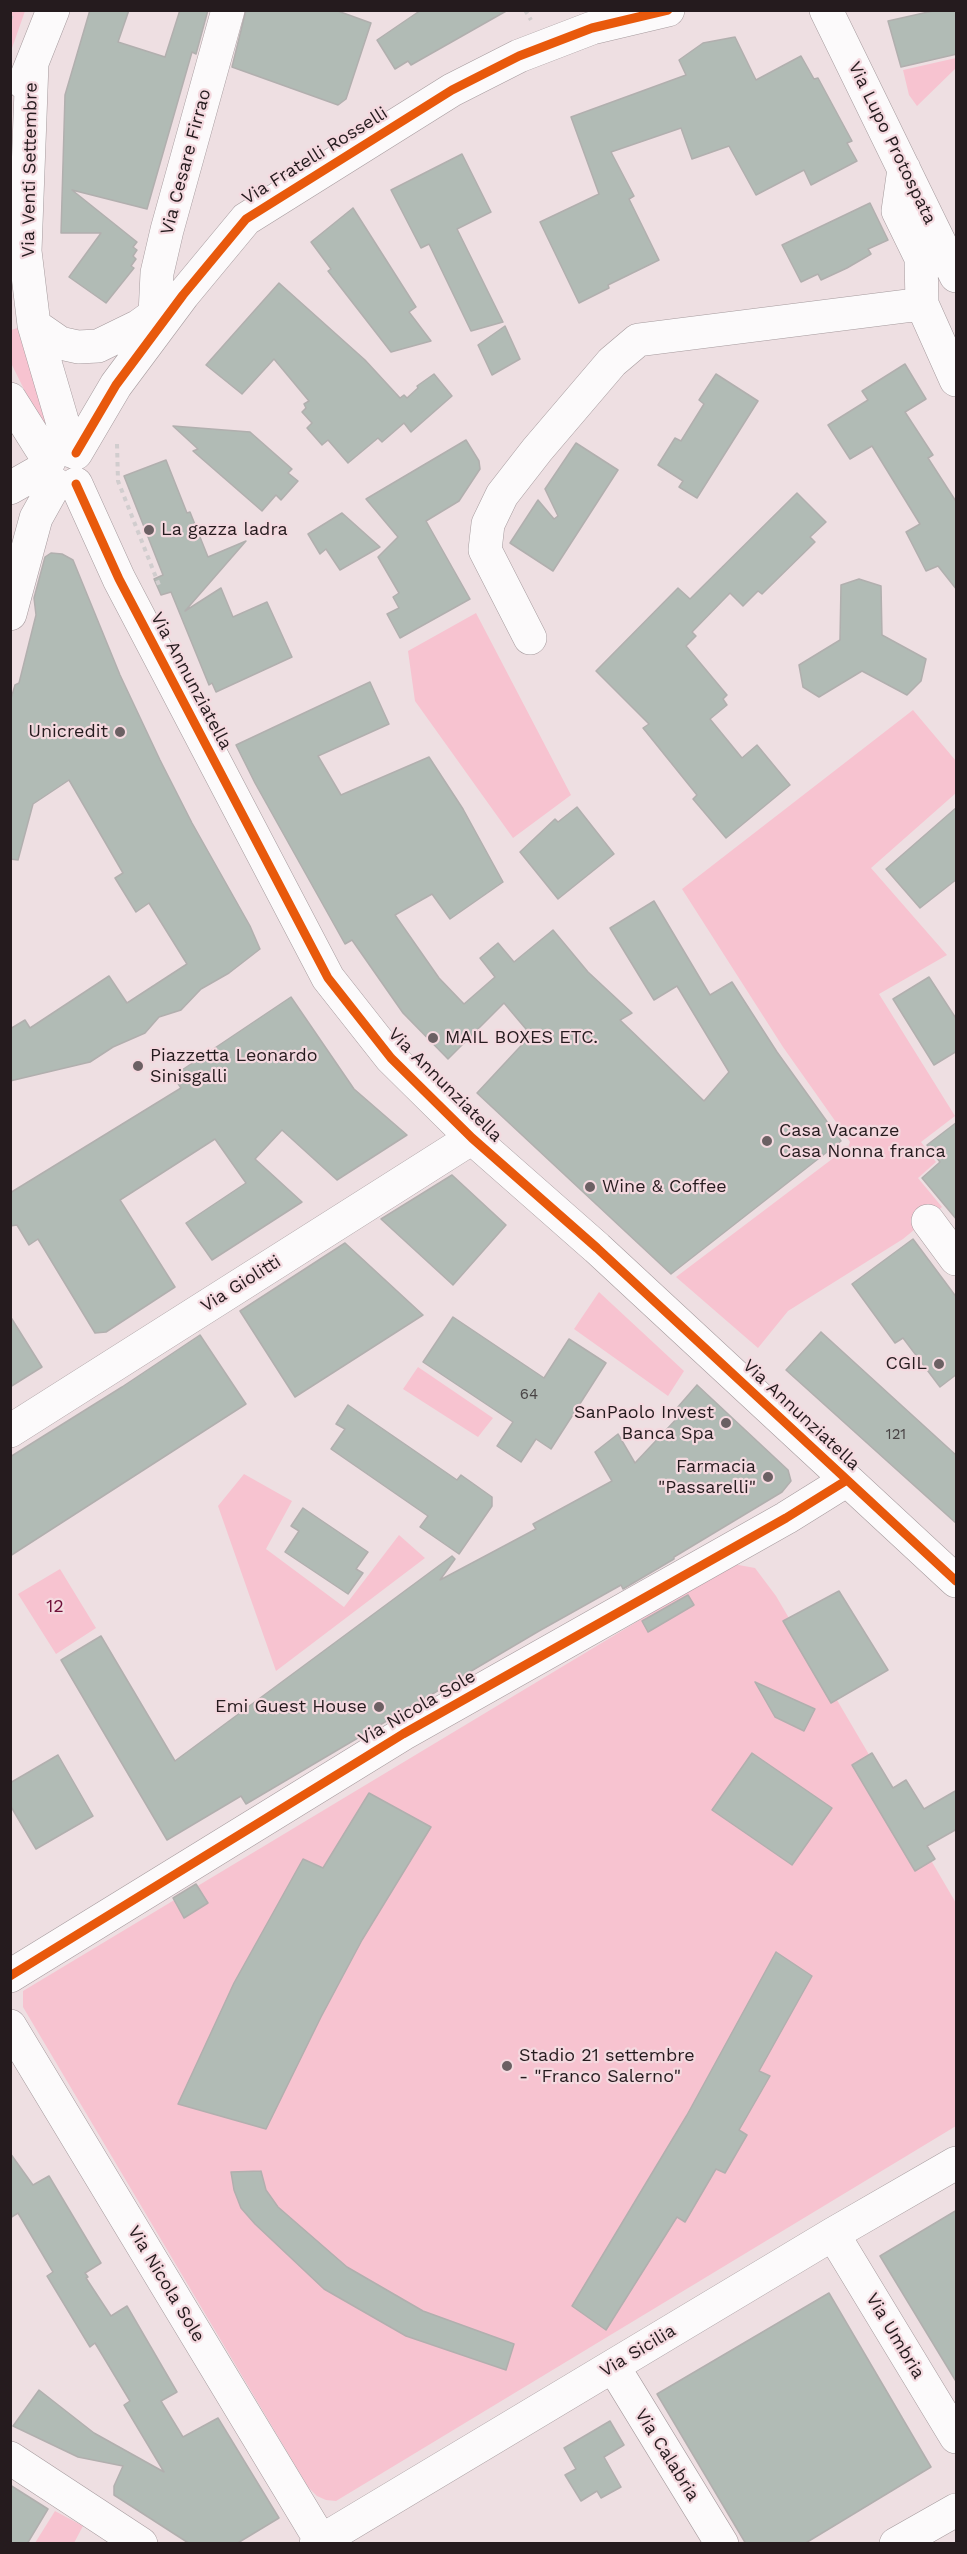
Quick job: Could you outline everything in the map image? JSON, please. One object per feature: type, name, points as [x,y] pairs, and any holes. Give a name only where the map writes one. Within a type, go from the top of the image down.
[{"type":"street","name":"Via Venti Settembre","points":[[10,118],[53,10]]},
{"type":"street","name":"Via Cesare Firrao","points":[[154,315],[157,273],[167,231],[228,10]]},
{"type":"street","name":"Via Fratelli Rosselli","points":[[10,614],[36,518],[62,467],[116,385],[183,295],[246,219],[452,90],[519,56],[592,28],[668,10]]},
{"type":"street","name":"Via Lupo Protospata","points":[[826,10],[957,276]]},
{"type":"street","name":"Via Venti Settembre","points":[[32,63],[25,250],[34,326],[62,467]]},
{"type":"street","points":[[904,169],[898,212],[921,258],[922,304],[957,380]]},
{"type":"street","name":"Via Fratelli Rosselli","points":[[34,326],[60,344],[78,347],[99,346],[139,326],[183,295]]},
{"type":"street","points":[[530,638],[485,550],[488,524],[502,495],[537,450],[612,362],[629,347],[638,340],[922,304]]},
{"type":"street","points":[[10,399],[62,467],[10,488]]},
{"type":"street","name":"Via Annunziatella","points":[[62,467],[328,978],[391,1058],[472,1138],[597,1248],[952,1580]]},
{"type":"street","name":"Via Giolitti","points":[[10,1431],[472,1138]]},
{"type":"street","points":[[928,1221],[957,1258]]},
{"type":"street","name":"Via Nicola Sole","points":[[10,1976],[403,1734],[786,1518],[847,1480]]},
{"type":"street","name":"Via Nicola Sole","points":[[10,2026],[318,2543]]},
{"type":"street","name":"Via Sicilia","points":[[318,2543],[833,2234],[957,2163]]},
{"type":"street","name":"Via Umbria","points":[[833,2234],[957,2437]]},
{"type":"street","name":"Via Calabria","points":[[613,2366],[722,2544]]},
{"type":"street","points":[[10,2458],[141,2544]]},
{"type":"street","points":[[896,2544],[957,2510]]},
{"type":"path","points":[[10,20],[14,10]]},
{"type":"path","points":[[117,434],[118,481],[161,592]]},
{"type":"green space","points":[[10,11],[25,11],[11,51]]},
{"type":"green space","points":[[956,58],[956,68],[917,106],[909,95],[903,70]]},
{"type":"green space","points":[[24,326],[52,446],[11,363],[11,330]]},
{"type":"green space","points":[[476,613],[571,795],[513,838],[415,701],[408,651]]},
{"type":"green space","points":[[913,710],[956,761],[956,793],[871,868],[947,955],[879,994],[955,1116],[921,1142],[936,1162],[918,1178],[942,1207],[903,1239],[788,1311],[758,1348],[676,1277],[848,1147],[850,1142],[783,1047],[682,889]]},
{"type":"green space","points":[[599,1292],[684,1371],[668,1396],[574,1329]]},
{"type":"green space","points":[[418,1367],[493,1418],[478,1437],[403,1389]]},
{"type":"green space","points":[[244,1474],[292,1501],[266,1549],[344,1607],[399,1535],[425,1558],[276,1671],[218,1506]]},
{"type":"green space","name":"Stadio 21 settembre - \"Franco Salerno\"","points":[[733,1564],[755,1568],[776,1596],[956,1903],[956,2126],[336,2501],[326,2500],[317,2496],[308,2487],[23,2007],[23,1991]]},
{"type":"green space","name":"12","points":[[60,1569],[96,1628],[56,1654],[18,1594]]},
{"type":"green space","points":[[55,2511],[83,2526],[74,2543],[35,2543]]},
{"type":"building","points":[[90,10],[129,10],[118,42],[165,57],[180,10],[208,10],[196,54],[192,52],[147,209],[72,190],[137,242],[133,247],[137,250],[133,256],[136,259],[131,266],[134,268],[106,303],[69,277],[101,233],[61,233],[65,95]]},
{"type":"building","points":[[246,10],[335,10],[371,23],[346,99],[338,105],[232,67]]},
{"type":"building","points":[[421,10],[508,10],[411,65],[408,61],[395,69],[377,40]]},
{"type":"building","points":[[937,10],[957,10],[957,54],[901,67],[888,21]]},
{"type":"building","points":[[735,37],[756,80],[801,56],[814,79],[818,78],[852,141],[847,143],[857,161],[811,185],[804,170],[756,195],[729,146],[692,159],[681,128],[611,152],[634,196],[629,199],[659,260],[608,285],[609,288],[579,303],[540,222],[599,194],[571,117],[686,75],[679,60],[703,43]]},
{"type":"building","points":[[462,154],[491,212],[457,229],[503,322],[471,331],[429,244],[421,248],[391,190]]},
{"type":"building","points":[[870,203],[888,240],[868,249],[871,254],[847,268],[821,280],[818,274],[801,282],[782,245]]},
{"type":"building","points":[[353,208],[416,307],[409,312],[431,341],[391,352],[328,271],[331,269],[311,242]]},
{"type":"building","points":[[279,283],[365,360],[400,398],[404,395],[407,398],[418,388],[417,386],[434,374],[452,396],[411,432],[404,423],[382,442],[378,438],[348,463],[328,440],[322,445],[307,428],[312,423],[302,412],[306,408],[304,404],[309,401],[274,359],[242,394],[206,365]]},
{"type":"building","points":[[505,326],[520,359],[492,375],[478,345]]},
{"type":"building","points":[[905,364],[926,399],[905,412],[933,455],[928,458],[957,503],[957,590],[938,566],[926,571],[906,532],[920,524],[872,446],[850,459],[828,425],[868,400],[862,391]]},
{"type":"building","points":[[716,374],[758,401],[697,498],[679,487],[683,481],[658,465],[675,438],[681,441],[704,404],[699,400]]},
{"type":"building","points":[[173,426],[250,432],[292,469],[288,473],[298,481],[281,500],[276,495],[262,511],[193,451],[198,449]]},
{"type":"building","points":[[466,440],[479,461],[480,469],[459,501],[426,521],[470,599],[400,638],[387,614],[399,608],[393,597],[399,593],[378,557],[398,537],[366,499]]},
{"type":"building","points":[[576,443],[618,470],[553,571],[510,543],[538,500],[554,519],[558,516],[545,489]]},
{"type":"building","points":[[166,460],[208,557],[246,541],[185,611],[221,588],[233,617],[267,602],[292,657],[216,692],[212,683],[209,685],[171,592],[161,595],[154,579],[163,575],[124,476]]},
{"type":"building","points":[[797,493],[826,522],[810,537],[815,542],[762,594],[758,591],[743,606],[730,593],[692,632],[696,636],[686,646],[727,695],[723,699],[727,705],[710,719],[742,758],[757,745],[790,785],[726,838],[693,799],[697,795],[643,728],[649,724],[596,671],[678,588],[690,599]]},
{"type":"building","points":[[342,513],[380,547],[340,570],[326,549],[320,554],[308,534]]},
{"type":"building","points":[[51,553],[62,554],[73,560],[120,675],[160,760],[192,823],[250,926],[260,949],[229,973],[201,989],[181,1010],[159,1017],[145,1033],[113,1047],[90,1062],[10,1081],[10,1029],[25,1020],[30,1028],[109,976],[127,1003],[187,964],[149,903],[136,912],[115,878],[123,873],[69,780],[33,804],[18,860],[10,859],[10,702],[15,685],[19,683],[36,615],[34,598],[45,557]]},
{"type":"building","points":[[859,579],[881,586],[882,635],[926,659],[921,681],[907,695],[862,671],[819,697],[803,687],[799,665],[840,640],[841,585]]},
{"type":"building","points":[[370,682],[389,724],[318,756],[341,795],[429,757],[463,809],[503,882],[450,919],[432,894],[395,915],[439,978],[464,1004],[495,977],[480,958],[498,943],[514,962],[553,930],[588,972],[632,1013],[620,1020],[704,1101],[729,1072],[677,986],[654,1000],[610,928],[654,901],[710,995],[732,982],[777,1052],[841,1141],[671,1274],[477,1093],[531,1035],[504,1003],[448,1059],[403,1013],[352,940],[345,944],[255,783],[236,745]]},
{"type":"building","points":[[577,807],[614,854],[558,899],[520,852],[555,819],[558,822]]},
{"type":"building","points":[[957,807],[957,879],[920,908],[886,869]]},
{"type":"building","points":[[929,977],[957,1020],[957,1051],[934,1065],[893,999]]},
{"type":"building","points":[[291,997],[354,1089],[407,1135],[337,1180],[282,1130],[255,1159],[302,1202],[212,1260],[186,1223],[246,1183],[215,1139],[120,1200],[175,1287],[106,1332],[95,1333],[38,1239],[29,1245],[17,1225],[10,1226],[10,1193],[181,1088],[173,1076]]},
{"type":"building","points":[[957,1122],[957,1220],[922,1178],[940,1162],[927,1145]]},
{"type":"building","points":[[452,1175],[506,1225],[453,1285],[381,1219]]},
{"type":"building","points":[[913,1239],[957,1298],[957,1374],[940,1387],[903,1338],[895,1343],[852,1284]]},
{"type":"building","points":[[345,1243],[423,1315],[295,1397],[240,1311]]},
{"type":"building","points":[[10,1316],[42,1367],[10,1387]]},
{"type":"building","points":[[453,1317],[544,1378],[569,1339],[606,1363],[551,1449],[536,1439],[521,1462],[497,1446],[513,1422],[423,1362]]},
{"type":"building","points":[[821,1332],[957,1456],[957,1524],[786,1370]]},
{"type":"building","points":[[200,1335],[246,1404],[10,1556],[10,1457]]},
{"type":"building","points":[[697,1385],[788,1470],[791,1481],[782,1492],[623,1589],[621,1585],[539,1631],[246,1804],[241,1796],[167,1840],[61,1660],[101,1636],[175,1761],[452,1556],[455,1559],[440,1580],[536,1529],[533,1524],[612,1481],[595,1452],[618,1434],[635,1463],[682,1413],[677,1408]]},
{"type":"building","points":[[348,1405],[457,1480],[461,1475],[492,1497],[492,1506],[459,1554],[420,1527],[428,1516],[331,1449],[345,1429],[336,1424]]},
{"type":"building","points":[[303,1508],[368,1552],[356,1569],[363,1573],[348,1594],[285,1552],[299,1531],[291,1526]]},
{"type":"building","points":[[839,1591],[888,1670],[831,1703],[783,1621]]},
{"type":"building","points":[[688,1595],[694,1605],[648,1632],[642,1621]]},
{"type":"building","points":[[755,1682],[815,1709],[804,1731],[775,1717]]},
{"type":"building","points":[[752,1753],[832,1808],[792,1865],[712,1810]]},
{"type":"building","points":[[872,1753],[893,1788],[906,1780],[924,1809],[957,1790],[957,1829],[927,1846],[935,1859],[915,1871],[852,1765]]},
{"type":"building","points":[[58,1755],[93,1816],[36,1849],[10,1805],[10,1783]]},
{"type":"building","points":[[369,1793],[431,1827],[362,1940],[266,2129],[178,2104],[234,1983],[303,1859],[323,1868]]},
{"type":"building","points":[[196,1884],[208,1903],[184,1918],[173,1898]]},
{"type":"building","points":[[776,1952],[812,1976],[759,2071],[770,2076],[739,2130],[747,2135],[725,2173],[716,2169],[685,2222],[677,2217],[606,2330],[572,2306],[687,2115]]},
{"type":"building","points":[[10,2153],[33,2185],[49,2176],[101,2263],[85,2273],[88,2277],[86,2278],[111,2316],[127,2306],[177,2392],[161,2401],[183,2437],[218,2418],[279,2518],[236,2544],[190,2544],[114,2495],[114,2486],[123,2466],[78,2457],[13,2426],[39,2390],[94,2433],[164,2472],[124,2405],[130,2401],[95,2343],[90,2347],[47,2276],[53,2272],[18,2213],[10,2218]]},
{"type":"building","points":[[261,2171],[266,2190],[278,2207],[347,2267],[423,2311],[514,2344],[506,2370],[406,2336],[324,2289],[241,2208],[234,2190],[231,2172]]},
{"type":"building","points":[[957,2210],[957,2383],[880,2256]]},
{"type":"building","points":[[829,2293],[931,2467],[804,2544],[746,2544],[657,2394]]},
{"type":"building","points":[[610,2421],[624,2445],[604,2457],[621,2487],[601,2498],[597,2491],[581,2501],[565,2475],[576,2469],[564,2448]]},
{"type":"building","points":[[10,2485],[48,2509],[27,2544],[10,2544]]},
{"type":"cycle path","points":[[76,453],[116,385],[183,295],[246,219],[452,90],[519,56],[592,28],[668,10]]},
{"type":"cycle path","points":[[76,484],[119,579],[328,978],[391,1058],[472,1138],[597,1248],[956,1581]]},
{"type":"cycle path","points":[[10,1976],[403,1734],[786,1518],[847,1480]]},
{"type":"place","name":"La gazza ladra","points":[[149,530]]},
{"type":"place","name":"Unicredit","points":[[120,732]]},
{"type":"place","name":"MAIL BOXES ETC.","points":[[433,1038]]},
{"type":"place","name":"Piazzetta Leonardo Sinisgalli","points":[[138,1066]]},
{"type":"place","name":"Casa Vacanze Casa Nonna franca","points":[[767,1141]]},
{"type":"place","name":"Wine & Coffee","points":[[590,1187]]},
{"type":"place","name":"CGIL","points":[[939,1364]]},
{"type":"place","name":"SanPaolo Invest Banca Spa","points":[[726,1423]]},
{"type":"place","name":"Farmacia \"Passarelli\"","points":[[768,1477]]},
{"type":"place","name":"Emi Guest House","points":[[379,1707]]},
{"type":"place","name":"Stadio 21 settembre - \"Franco Salerno\"","points":[[507,2066]]}]
